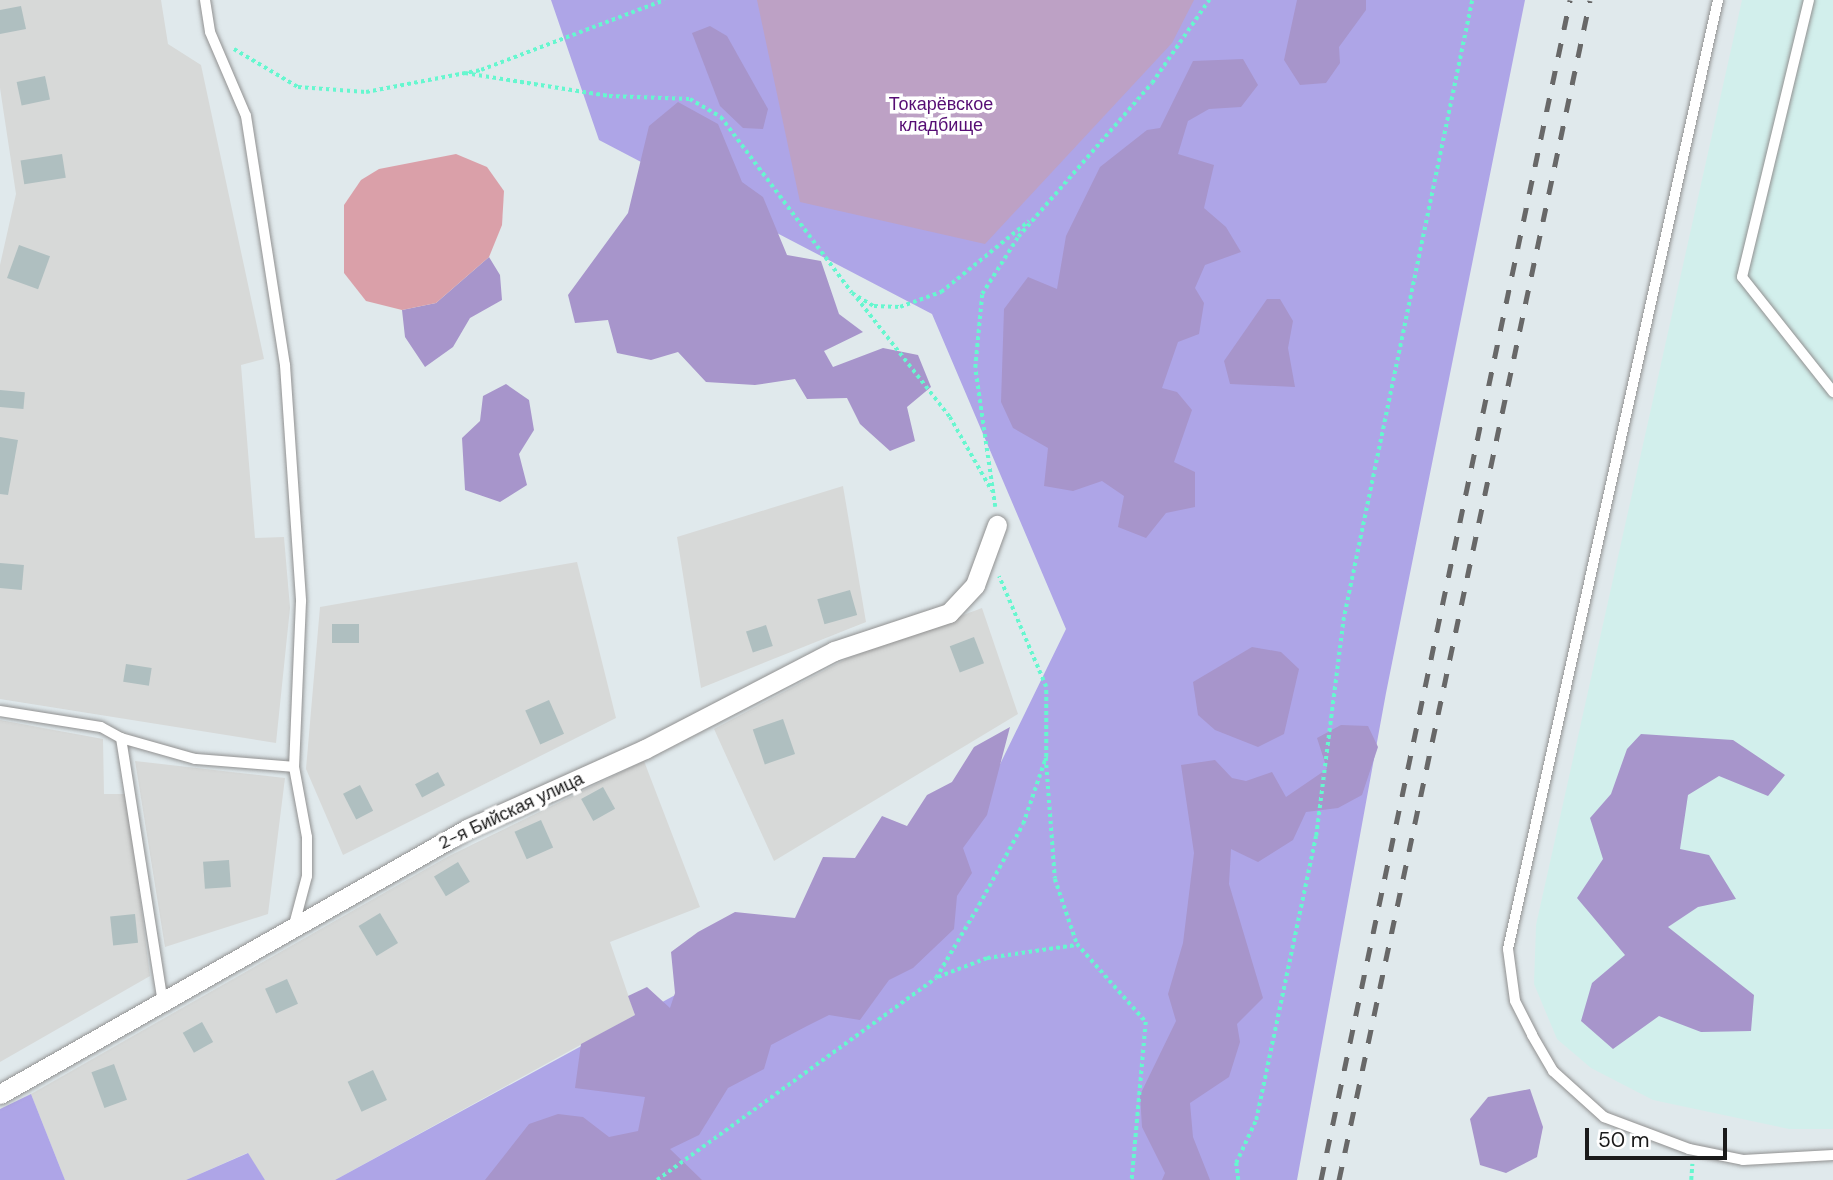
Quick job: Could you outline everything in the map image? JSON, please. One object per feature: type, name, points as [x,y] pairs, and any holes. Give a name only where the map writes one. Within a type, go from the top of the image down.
[{"type":"street","name":"2-я Бийская улица","points":[[0,1094],[467,829],[645,749],[834,651],[948,613],[975,585],[997,525]]},
{"type":"lane","points":[[205,0],[210,32],[246,116],[285,365],[301,601],[294,767],[307,837],[307,876],[294,925]]},
{"type":"lane","points":[[1718,0],[1508,948],[1515,1001],[1553,1072],[1604,1117],[1689,1149],[1743,1160],[1833,1155]]},
{"type":"lane","points":[[1809,0],[1742,277],[1833,392]]},
{"type":"lane","points":[[0,711],[100,727],[121,738],[195,759],[294,767]]},
{"type":"lane","points":[[121,738],[163,1002]]},
{"type":"path","points":[[210,32],[298,87],[366,92],[465,73],[664,0]]},
{"type":"path","points":[[997,525],[975,368],[982,294],[1043,208],[1152,83],[1209,0]]},
{"type":"path","points":[[1238,1180],[1236,1163],[1256,1120],[1316,836],[1343,621],[1472,0]]},
{"type":"path","points":[[465,73],[609,96],[690,99],[721,117],[852,293],[950,417],[994,496]]},
{"type":"path","points":[[852,293],[874,306],[900,307],[941,292],[1043,208]]},
{"type":"path","points":[[995,571],[1046,687],[1046,757],[1055,879],[1077,944],[1146,1022],[1132,1180]]},
{"type":"path","points":[[936,978],[1023,824],[1046,757]]},
{"type":"path","points":[[657,1180],[936,978],[987,958],[1077,944]]},
{"type":"shaded area","points":[[0,0],[161,0],[168,44],[201,65],[264,359],[241,365],[255,538],[284,537],[290,608],[276,743],[0,699],[0,265],[16,194],[0,88]]},
{"type":"shaded area","points":[[1297,0],[1366,0],[1366,10],[1339,47],[1340,63],[1326,83],[1300,85],[1284,60]]},
{"type":"shaded area","points":[[1742,0],[1833,0],[1833,1129],[1789,1129],[1653,1100],[1591,1068],[1557,1039],[1534,984],[1536,925]]},
{"type":"shaded area","points":[[710,26],[727,36],[768,109],[763,129],[743,128],[720,106],[692,33]]},
{"type":"shaded area","points":[[1243,59],[1258,85],[1241,107],[1209,109],[1188,121],[1178,154],[1214,165],[1204,208],[1226,227],[1241,252],[1205,265],[1195,288],[1204,303],[1199,334],[1178,342],[1162,388],[1177,392],[1192,410],[1174,462],[1195,472],[1195,507],[1166,513],[1146,538],[1118,527],[1124,496],[1102,481],[1073,491],[1044,486],[1048,448],[1013,428],[1001,402],[1004,309],[1028,277],[1057,289],[1066,236],[1100,167],[1147,130],[1160,128],[1193,61]]},
{"type":"shaded area","points":[[678,102],[718,124],[742,182],[763,197],[787,255],[821,261],[839,314],[863,332],[824,351],[833,367],[883,348],[918,355],[931,387],[907,407],[915,441],[890,451],[860,424],[847,398],[807,399],[795,379],[755,385],[706,382],[678,352],[651,360],[617,353],[608,320],[575,323],[568,295],[628,213],[649,126]]},
{"type":"shaded area","points":[[456,154],[487,167],[504,191],[502,225],[489,257],[436,303],[402,310],[366,301],[344,273],[344,205],[361,180],[379,169]]},
{"type":"shaded area","points":[[489,257],[500,275],[502,300],[470,318],[453,347],[425,367],[405,337],[402,310],[436,303]]},
{"type":"shaded area","points":[[1267,299],[1280,299],[1293,321],[1288,348],[1295,387],[1230,384],[1224,361]]},
{"type":"shaded area","points":[[506,384],[529,400],[534,430],[519,454],[527,485],[500,502],[465,490],[462,438],[480,421],[483,396]]},
{"type":"shaded area","points":[[843,486],[866,622],[701,688],[677,537]]},
{"type":"shaded area","points":[[577,562],[616,718],[343,855],[306,769],[320,607]]},
{"type":"shaded area","points":[[982,608],[1018,714],[774,861],[714,729],[846,659]]},
{"type":"shaded area","points":[[1252,647],[1281,652],[1299,669],[1284,734],[1258,747],[1215,730],[1198,715],[1193,682]]},
{"type":"shaded area","points":[[0,720],[103,739],[104,794],[127,794],[150,976],[0,1062]]},
{"type":"shaded area","points":[[1341,725],[1368,726],[1378,747],[1362,795],[1338,808],[1306,812],[1293,840],[1258,862],[1231,849],[1229,884],[1263,998],[1237,1024],[1240,1042],[1229,1077],[1190,1103],[1193,1137],[1210,1180],[1162,1180],[1165,1173],[1142,1127],[1140,1095],[1176,1021],[1168,994],[1183,943],[1194,853],[1181,765],[1215,760],[1232,778],[1246,781],[1272,772],[1286,797],[1327,769],[1317,738]]},
{"type":"shaded area","points":[[1010,727],[987,815],[963,848],[972,873],[957,896],[954,929],[913,968],[889,980],[860,1020],[829,1015],[771,1045],[764,1069],[728,1088],[699,1135],[670,1149],[702,1180],[485,1180],[529,1124],[558,1114],[583,1117],[609,1137],[638,1131],[645,1097],[575,1088],[581,1044],[635,1015],[628,996],[647,987],[670,1008],[675,993],[671,952],[698,932],[735,912],[795,918],[823,857],[855,858],[882,816],[907,826],[927,795],[952,782],[974,747]]},
{"type":"shaded area","points":[[1641,734],[1733,740],[1785,775],[1768,796],[1719,776],[1688,795],[1680,849],[1709,855],[1736,899],[1698,907],[1668,927],[1754,995],[1751,1031],[1701,1032],[1659,1016],[1613,1049],[1581,1021],[1592,983],[1625,955],[1577,898],[1603,859],[1590,818],[1611,794],[1627,749]]},
{"type":"shaded area","points":[[135,761],[285,778],[268,914],[165,947]]},
{"type":"shaded area","points":[[644,761],[700,907],[610,942],[635,1015],[335,1180],[265,1180],[247,1153],[186,1180],[65,1180],[31,1094],[449,856]]},
{"type":"shaded area","points":[[1530,1089],[1543,1127],[1537,1157],[1506,1173],[1480,1165],[1470,1119],[1488,1097]]},
{"type":"green space","points":[[551,0],[1525,0],[1386,693],[1297,1180],[335,1180],[964,838],[1066,629],[932,314],[599,140]]},
{"type":"green space","name":"Токарёвское кладбище","points":[[757,0],[1194,0],[1172,43],[985,244],[800,202]]},
{"type":"green space","points":[[31,1094],[65,1180],[0,1180],[0,1109]]},
{"type":"green space","points":[[248,1153],[265,1180],[186,1180]]},
{"type":"building","points":[[21,6],[26,29],[0,34],[0,10]]},
{"type":"building","points":[[45,76],[50,99],[22,106],[17,82]]},
{"type":"building","points":[[62,154],[66,178],[24,184],[21,161]]},
{"type":"building","points":[[19,245],[50,256],[38,289],[7,278]]},
{"type":"building","points":[[0,390],[25,392],[23,409],[0,407]]},
{"type":"building","points":[[0,437],[18,440],[8,495],[0,494]]},
{"type":"building","points":[[0,563],[24,565],[22,590],[0,588]]},
{"type":"building","points":[[850,590],[857,615],[824,624],[817,599]]},
{"type":"building","points":[[332,624],[359,624],[359,643],[332,643]]},
{"type":"building","points":[[766,625],[773,646],[753,652],[746,631]]},
{"type":"building","points":[[974,637],[984,663],[960,672],[950,646]]},
{"type":"building","points":[[126,664],[152,668],[149,686],[123,682]]},
{"type":"building","points":[[549,700],[564,734],[540,744],[525,711]]},
{"type":"building","points":[[783,719],[795,754],[765,764],[753,729]]},
{"type":"building","points":[[438,772],[445,785],[422,797],[415,784]]},
{"type":"building","points":[[360,785],[373,811],[356,819],[343,794]]},
{"type":"building","points":[[603,787],[615,809],[593,821],[581,799]]},
{"type":"building","points":[[541,820],[553,847],[527,859],[515,832]]},
{"type":"building","points":[[229,860],[231,887],[205,889],[203,862]]},
{"type":"building","points":[[458,862],[470,882],[446,896],[434,876]]},
{"type":"building","points":[[380,913],[398,943],[377,956],[359,926]]},
{"type":"building","points":[[135,914],[138,943],[113,945],[110,917]]},
{"type":"building","points":[[287,979],[298,1004],[276,1013],[265,989]]},
{"type":"building","points":[[202,1022],[213,1042],[194,1053],[183,1033]]},
{"type":"building","points":[[114,1064],[127,1100],[104,1108],[91,1072]]},
{"type":"building","points":[[373,1070],[387,1100],[362,1112],[348,1082]]},
{"type":"railway","points":[[1321,1180],[1570,0]]},
{"type":"railway","points":[[1339,1180],[1590,0]]}]
